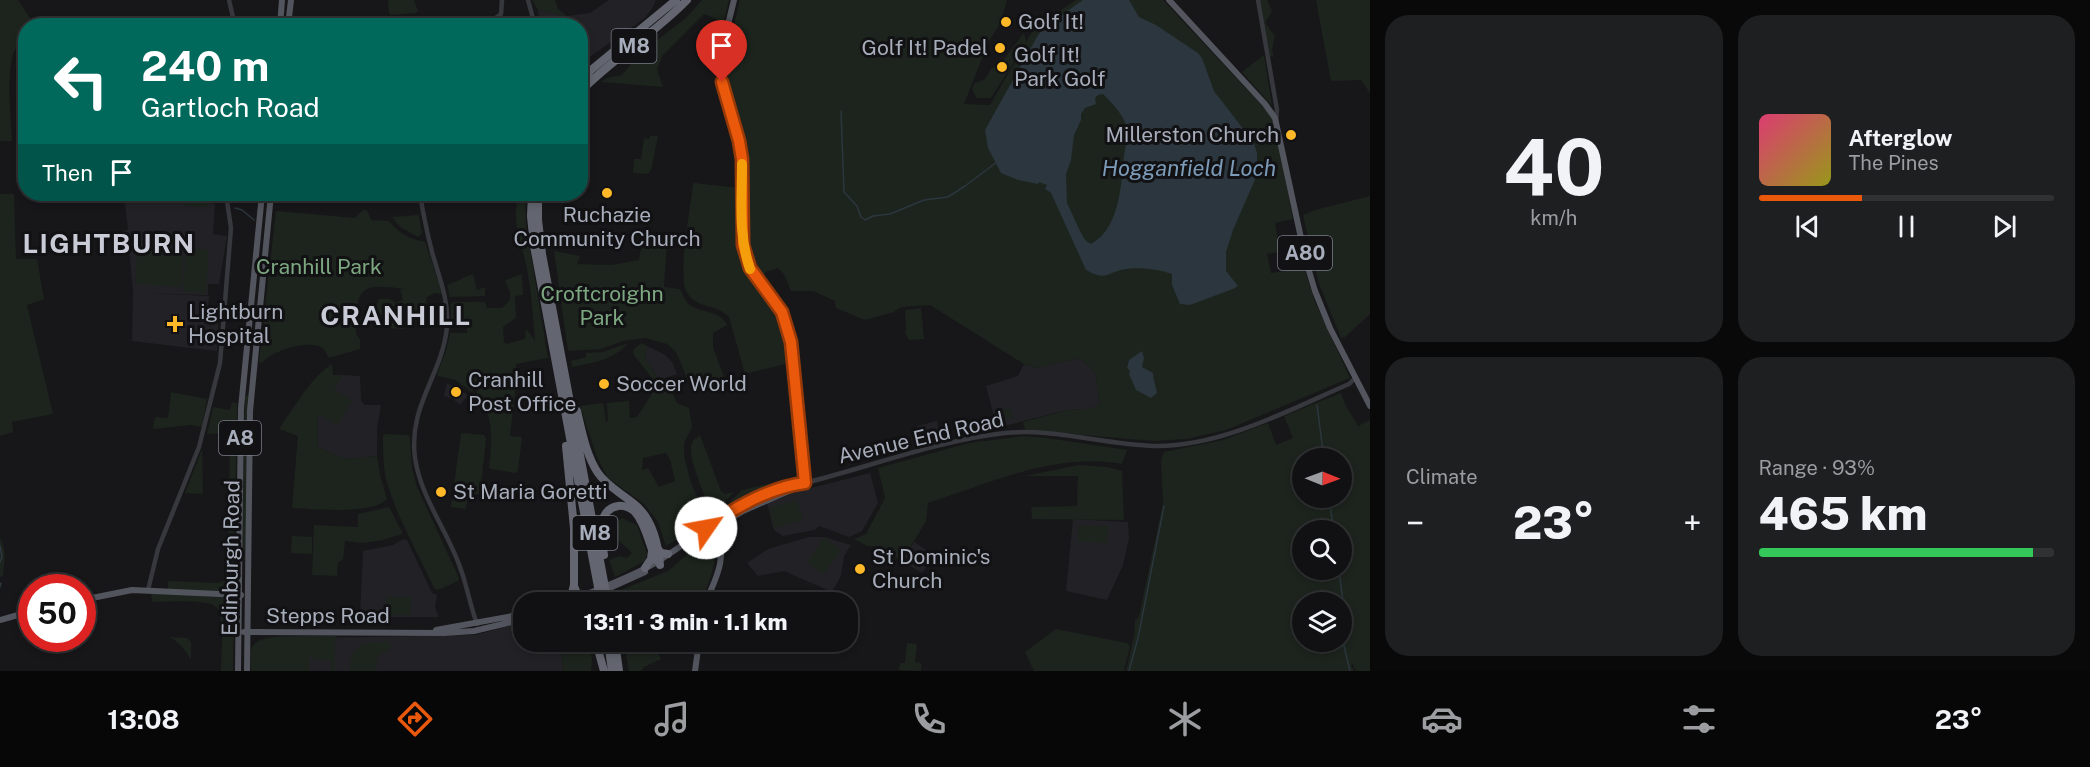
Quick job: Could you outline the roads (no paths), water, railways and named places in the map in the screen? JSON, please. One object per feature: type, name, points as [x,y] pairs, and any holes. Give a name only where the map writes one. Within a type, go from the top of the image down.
[{"type":"highway","name":"M8","points":[[588,73],[676,0]]},
{"type":"highway","name":"M8","points":[[588,84],[687,0]]},
{"type":"highway","points":[[654,30],[675,17],[693,0]]},
{"type":"highway","name":"M8","points":[[532,201],[534,246],[607,592]]},
{"type":"highway","name":"M8","points":[[538,201],[542,254],[599,592]]},
{"type":"highway","points":[[561,371],[598,473],[612,489],[642,510],[652,528],[658,562]]},
{"type":"highway","points":[[561,371],[574,528],[575,592]]},
{"type":"highway","points":[[608,592],[601,527],[607,512],[615,506],[635,512],[655,550],[668,554]]},
{"type":"highway","points":[[645,568],[655,550]]},
{"type":"highway","points":[[572,592],[574,585]]},
{"type":"highway","points":[[599,652],[604,671]]},
{"type":"highway","points":[[609,652],[612,671]]},
{"type":"highway","points":[[616,652],[619,671]]},
{"type":"main road","points":[[281,18],[282,0]]},
{"type":"main road","points":[[289,18],[291,0]]},
{"type":"main road","points":[[620,582],[658,562],[715,525],[805,483],[795,375],[786,321],[774,300],[750,268],[743,245],[742,159],[721,72],[722,49],[734,0]]},
{"type":"main road","name":"A80","points":[[1169,0],[1272,113],[1276,121],[1311,277],[1330,328],[1370,406]]},
{"type":"main road","name":"Edinburgh Road","points":[[238,671],[241,408],[262,201]]},
{"type":"main road","name":"Edinburgh Road","points":[[247,671],[249,418],[270,201]]},
{"type":"main road","points":[[261,208],[269,209]]},
{"type":"main road","points":[[253,284],[261,285]]},
{"type":"main road","points":[[596,592],[658,562],[715,525]]},
{"type":"main road","points":[[709,592],[720,566],[721,541],[715,525]]},
{"type":"main road","points":[[96,597],[132,590],[247,595]]},
{"type":"main road","points":[[0,620],[18,615]]},
{"type":"main road","name":"Stepps Road","points":[[238,632],[444,633],[513,617]]},
{"type":"main road","name":"Stepps Road","points":[[474,626],[513,621]]},
{"type":"main road","points":[[695,671],[698,652]]},
{"type":"street","points":[[229,0],[233,18]]},
{"type":"street","points":[[496,18],[501,14],[502,0]]},
{"type":"street","points":[[528,0],[533,18]]},
{"type":"street","points":[[1258,0],[1277,112],[1276,121]]},
{"type":"street","points":[[1272,113],[1275,110],[1275,102]]},
{"type":"street","points":[[148,590],[158,549],[208,418],[221,355],[231,228],[227,201]]},
{"type":"street","points":[[421,201],[424,222],[447,300],[447,314],[444,348],[425,390],[414,423],[415,457],[422,485],[461,567],[468,588],[474,626]]},
{"type":"street","name":"Avenue End Road","points":[[805,483],[924,450],[1003,433],[1046,433],[1153,446],[1195,443],[1220,437],[1269,418],[1349,384],[1355,378]]},
{"type":"water","name":"Hogganfield Loch","points":[[1083,0],[1129,0],[1139,17],[1156,25],[1202,58],[1214,91],[1254,143],[1257,153],[1257,175],[1226,252],[1226,271],[1238,286],[1190,305],[1180,304],[1172,285],[1172,274],[1167,272],[1133,268],[1104,276],[1092,273],[1086,270],[1051,193],[1045,189],[1047,185],[1018,180],[1001,173],[988,148],[985,130],[1038,35],[1046,26]],"holes":[[[1103,94],[1123,118],[1127,128],[1127,138],[1120,192],[1113,217],[1101,237],[1091,244],[1085,240],[1067,203],[1066,174],[1081,114],[1085,108],[1096,104],[1095,98]]]},
{"type":"water","points":[[1142,351],[1144,358],[1142,367],[1153,373],[1157,390],[1151,398],[1136,390],[1127,368],[1129,360]]},
{"type":"waterway","points":[[841,111],[844,192],[857,206],[861,217],[865,220],[873,216],[890,214],[924,200],[948,197],[997,162]]},
{"type":"waterway","points":[[235,208],[242,210],[254,220]]},
{"type":"waterway","points":[[1317,405],[1323,448]]},
{"type":"waterway","points":[[1129,671],[1138,638],[1164,506]]},
{"type":"waterway","points":[[1331,508],[1332,520]]},
{"type":"waterway","points":[[0,546],[2,557],[0,562]]},
{"type":"waterway","points":[[1340,580],[1345,618],[1344,646],[1350,671]]},
{"type":"waterway","points":[[0,587],[1,583]]},
{"type":"place","name":"Golf It!","points":[[1006,22]]},
{"type":"place","name":"Golf It! Padel","points":[[1000,48]]},
{"type":"place","name":"Golf It! Park Golf","points":[[1002,67]]},
{"type":"place","name":"Millerston Church","points":[[1291,135]]},
{"type":"place","name":"Ruchazie Community Church","points":[[607,193]]},
{"type":"place","name":"Lightburn Hospital","points":[[175,324]]},
{"type":"place","name":"Soccer World","points":[[604,384]]},
{"type":"place","name":"Cranhill Post Office","points":[[456,392]]},
{"type":"place","name":"St Maria Goretti","points":[[441,492]]},
{"type":"place","name":"St Dominic's Church","points":[[860,569]]},
{"type":"district","name":"LIGHTBURN","points":[[109,244]]},
{"type":"district","name":"CRANHILL","points":[[396,316]]},
{"type":"park label","name":"Cranhill Park","points":[[319,267]]},
{"type":"park label","name":"Croftcroighn Park","points":[[602,306]]}]
